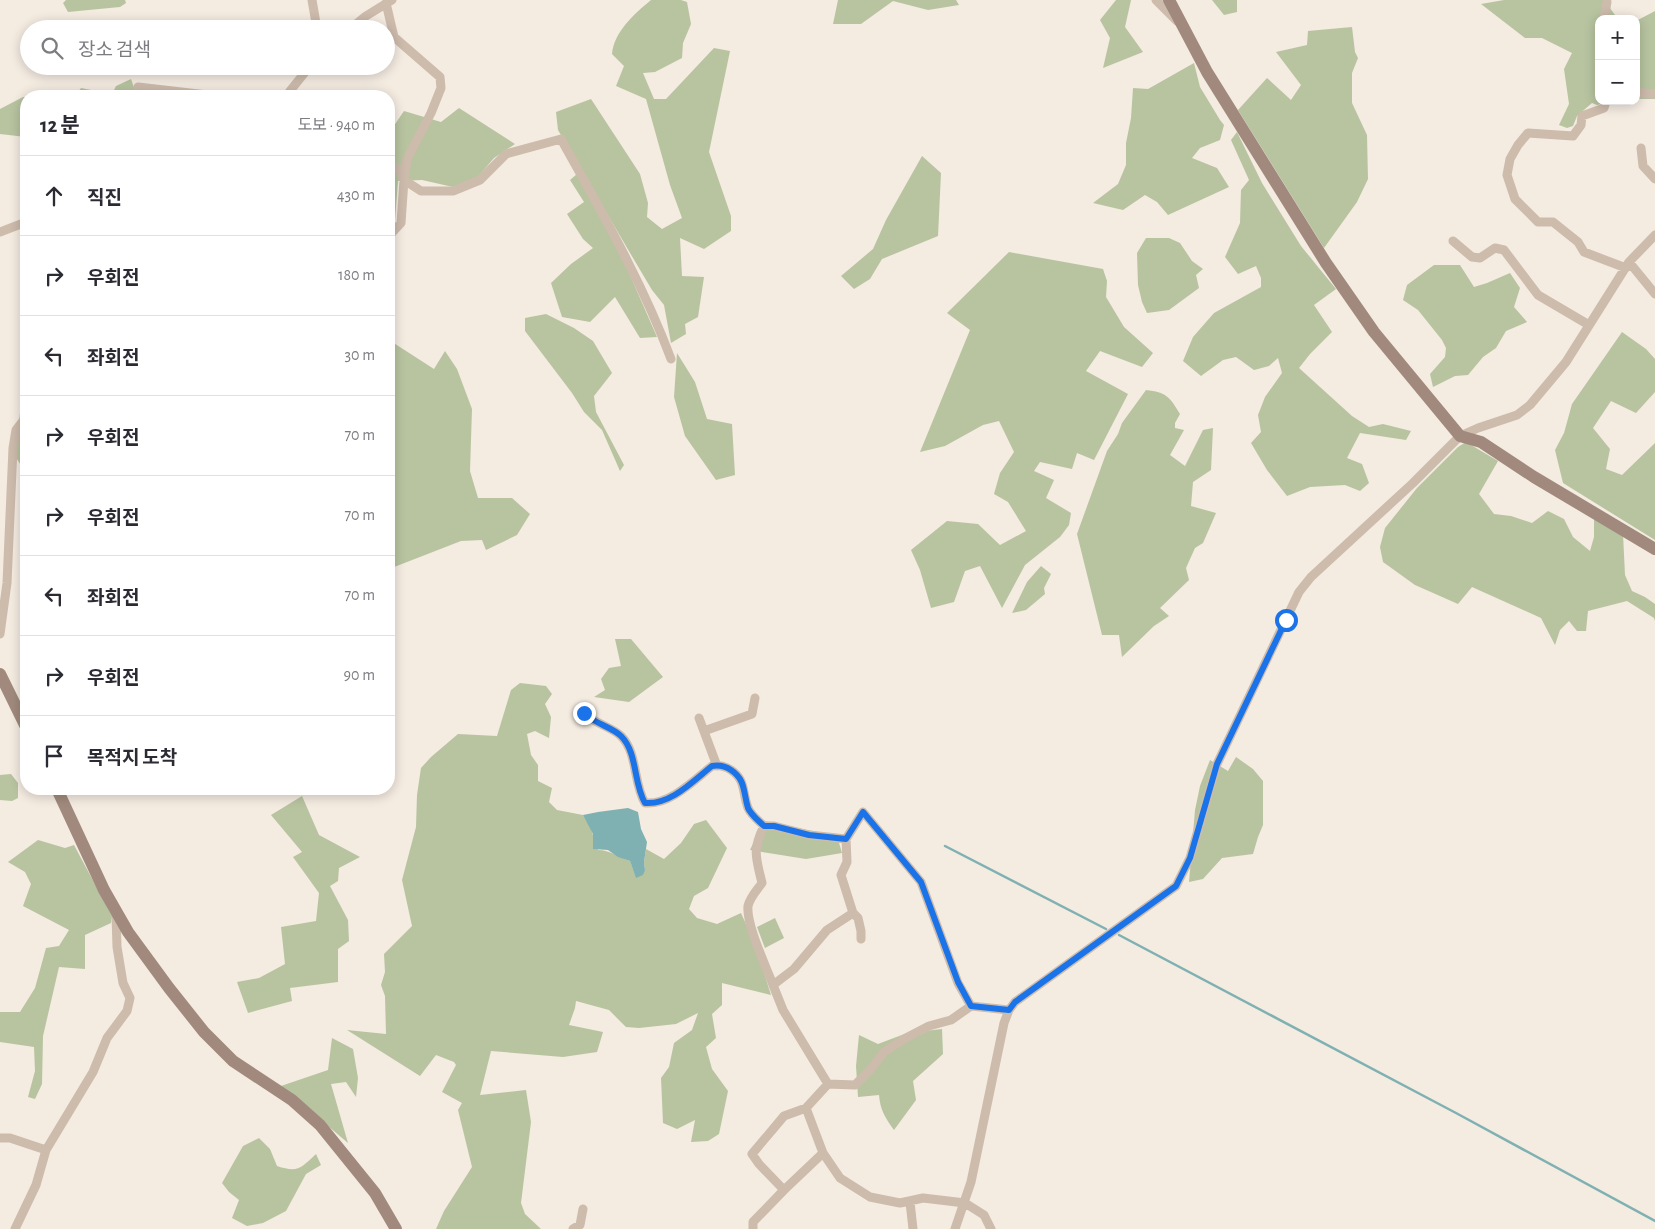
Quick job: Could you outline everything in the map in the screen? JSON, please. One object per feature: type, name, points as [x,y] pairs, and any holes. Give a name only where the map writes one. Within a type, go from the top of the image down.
[{"type":"street","points":[[312,0],[315,20]]},
{"type":"street","points":[[1156,0],[1183,27]]},
{"type":"street","points":[[1169,0],[1232,114],[1330,269],[1374,332],[1460,436],[1481,442],[1534,477],[1655,549]]},
{"type":"street","points":[[361,20],[389,2],[392,20]]},
{"type":"street","points":[[1605,15],[1607,2]]},
{"type":"street","points":[[395,38],[440,77],[441,82],[441,88],[431,113],[407,159],[400,223],[395,229]]},
{"type":"street","points":[[291,90],[303,75]]},
{"type":"street","points":[[138,87],[164,90]]},
{"type":"street","points":[[1640,92],[1655,94]]},
{"type":"street","points":[[1605,105],[1604,108],[1582,116],[1581,125],[1572,136],[1528,133],[1510,159],[1507,175],[1516,199],[1538,222],[1553,222],[1578,242],[1584,252],[1627,265],[1655,294]]},
{"type":"street","points":[[395,167],[404,180],[421,191],[453,191],[480,180],[506,154],[561,139],[636,276],[658,323],[671,359]]},
{"type":"street","points":[[1641,148],[1643,166],[1655,179]]},
{"type":"street","points":[[0,232],[20,224]]},
{"type":"street","points":[[954,1229],[971,1182],[1004,1023],[1009,1010],[1015,1002],[1176,886],[1190,858],[1217,764],[1299,592],[1311,577],[1460,436],[1517,415],[1530,405],[1566,362],[1627,265],[1655,235]]},
{"type":"street","points":[[1453,241],[1472,257],[1480,258],[1495,248],[1504,250],[1538,295],[1589,325]]},
{"type":"street","points":[[0,634],[7,583],[13,448],[16,430],[20,425]]},
{"type":"street","points":[[0,674],[20,715]]},
{"type":"street","points":[[704,731],[752,714],[755,698]]},
{"type":"street","points":[[584,713],[591,720],[620,735],[630,749],[640,794],[645,803],[652,804],[666,800],[712,766],[717,766],[727,768],[739,776],[743,784],[749,810],[764,826],[774,826],[809,835],[846,839]]},
{"type":"street","points":[[699,718],[717,766]]},
{"type":"street","points":[[60,795],[104,890],[128,932],[169,988],[204,1032],[234,1061],[292,1100],[320,1125],[375,1193],[396,1229]]},
{"type":"street","points":[[860,939],[861,931],[858,918],[853,914],[841,876],[847,862],[846,839],[863,812],[921,882],[958,982],[971,1006]]},
{"type":"street","points":[[764,826],[756,840],[757,863],[762,883],[752,896],[748,906],[749,922],[783,1010],[828,1084]]},
{"type":"street","points":[[15,1229],[36,1185],[46,1150],[93,1072],[107,1038],[127,1010],[130,998],[123,983],[117,946],[116,908]]},
{"type":"street","points":[[773,985],[794,969],[827,930],[853,914]]},
{"type":"street","points":[[784,1190],[752,1154],[784,1116],[806,1108],[828,1084],[855,1085],[885,1051],[929,1026],[951,1020],[971,1006],[1009,1010]]},
{"type":"street","points":[[806,1108],[823,1153],[840,1178],[870,1197],[900,1203],[924,1198],[964,1203],[984,1215],[991,1229]]},
{"type":"street","points":[[0,1138],[10,1138],[46,1150]]},
{"type":"street","points":[[753,1229],[753,1222],[823,1153]]},
{"type":"street","points":[[910,1202],[913,1229]]},
{"type":"street","points":[[573,1229],[580,1225],[583,1209]]},
{"type":"green space","points":[[66,0],[125,0],[126,3],[120,7],[68,12],[63,3]]},
{"type":"green space","points":[[651,0],[681,0],[687,2],[691,24],[683,43],[682,58],[655,72],[643,73],[654,99],[666,99],[714,48],[730,51],[709,152],[731,216],[731,231],[704,249],[680,238],[682,276],[704,277],[698,317],[685,324],[686,334],[671,343],[664,305],[652,290],[558,130],[556,112],[591,99],[640,174],[648,203],[647,217],[662,229],[682,218],[670,185],[646,99],[616,86],[624,66],[612,54],[617,38],[632,17]]},
{"type":"green space","points":[[838,0],[956,0],[959,5],[928,10],[893,1],[861,24],[833,24]]},
{"type":"green space","points":[[1116,0],[1131,0],[1125,27],[1143,52],[1103,68],[1110,38],[1100,20]]},
{"type":"green space","points":[[1212,0],[1237,0],[1237,12],[1224,15]]},
{"type":"green space","points":[[1504,0],[1604,0],[1615,15],[1595,15],[1595,104],[1592,103],[1577,116],[1573,126],[1567,128],[1559,125],[1569,104],[1564,69],[1572,53],[1542,38],[1525,38],[1481,4]]},
{"type":"green space","points":[[1655,11],[1655,99],[1640,99],[1640,19]]},
{"type":"green space","points":[[1352,27],[1355,52],[1358,58],[1352,73],[1352,103],[1367,135],[1368,179],[1357,202],[1324,248],[1238,110],[1267,78],[1291,100],[1301,85],[1276,52],[1307,45],[1308,31]]},
{"type":"green space","points":[[1194,63],[1200,87],[1224,125],[1220,140],[1200,148],[1192,158],[1217,168],[1229,187],[1168,215],[1157,202],[1145,195],[1123,210],[1093,203],[1118,184],[1126,165],[1126,143],[1131,118],[1133,88],[1148,89]]},
{"type":"green space","points":[[131,79],[135,90],[114,90],[116,86]]},
{"type":"green space","points":[[20,99],[20,136],[0,134],[0,109]]},
{"type":"green space","points":[[459,108],[515,144],[494,158],[476,179],[453,187],[422,180],[398,181],[395,221],[395,124],[404,111],[441,122]]},
{"type":"green space","points":[[1237,132],[1262,183],[1301,246],[1336,289],[1314,305],[1332,332],[1299,368],[1352,416],[1369,427],[1383,424],[1411,431],[1406,440],[1360,433],[1347,458],[1362,464],[1369,483],[1360,491],[1345,485],[1310,487],[1287,496],[1267,470],[1251,443],[1261,432],[1258,415],[1265,397],[1282,373],[1278,358],[1269,366],[1254,370],[1236,357],[1223,360],[1201,376],[1183,361],[1193,337],[1214,313],[1261,287],[1261,278],[1256,266],[1238,274],[1225,257],[1240,223],[1241,190],[1249,180],[1231,140]]},
{"type":"green space","points":[[922,156],[941,173],[938,236],[882,259],[870,279],[854,289],[841,276],[873,249],[886,220]]},
{"type":"green space","points":[[577,174],[623,259],[657,337],[640,338],[615,297],[590,322],[562,317],[551,283],[571,264],[593,248],[583,239],[567,214],[584,202],[570,180]]},
{"type":"green space","points":[[1146,238],[1169,238],[1180,243],[1192,261],[1203,269],[1196,275],[1199,288],[1169,310],[1147,313],[1142,302],[1138,285],[1137,253]]},
{"type":"green space","points":[[1009,252],[1103,269],[1107,281],[1106,297],[1124,327],[1153,353],[1142,367],[1100,351],[1086,371],[1128,394],[1094,460],[1077,453],[1072,469],[1040,462],[1034,471],[1054,480],[1046,498],[1071,513],[1069,525],[1060,537],[1025,565],[1002,608],[980,566],[965,571],[954,602],[931,608],[920,570],[911,550],[947,521],[978,524],[1000,545],[1026,531],[1008,502],[994,494],[1000,473],[1014,452],[999,421],[983,425],[945,446],[920,452],[970,330],[947,313]]},
{"type":"green space","points":[[1434,265],[1460,265],[1474,287],[1510,273],[1520,288],[1514,307],[1527,322],[1506,331],[1496,348],[1483,357],[1468,375],[1455,376],[1433,387],[1430,374],[1445,357],[1446,348],[1442,340],[1418,310],[1403,300],[1407,285]]},
{"type":"green space","points":[[546,314],[574,328],[593,341],[612,373],[594,396],[596,412],[624,465],[620,471],[602,430],[584,412],[525,331],[525,318]]},
{"type":"green space","points":[[1622,332],[1646,349],[1655,359],[1655,392],[1636,413],[1611,401],[1593,428],[1610,449],[1606,469],[1622,475],[1655,443],[1655,540],[1563,483],[1555,450],[1564,433],[1572,404]]},
{"type":"green space","points":[[395,344],[434,369],[445,351],[457,369],[472,409],[470,471],[478,498],[512,498],[530,514],[517,535],[486,550],[482,540],[461,541],[395,567]]},
{"type":"green space","points":[[677,353],[695,382],[707,419],[732,424],[735,475],[716,480],[685,436],[674,397]]},
{"type":"green space","points":[[1146,390],[1167,396],[1180,414],[1175,423],[1175,428],[1184,430],[1170,455],[1185,466],[1203,430],[1213,428],[1211,470],[1193,482],[1191,506],[1216,513],[1203,543],[1195,548],[1186,568],[1189,580],[1160,608],[1169,616],[1154,626],[1122,657],[1119,635],[1102,635],[1077,534],[1107,451],[1118,434],[1122,423]]},
{"type":"green space","points":[[20,413],[20,464],[15,456]]},
{"type":"green space","points":[[1466,442],[1498,461],[1479,494],[1494,514],[1511,516],[1532,523],[1548,511],[1564,519],[1573,537],[1590,551],[1594,537],[1594,517],[1623,534],[1625,575],[1632,591],[1655,604],[1655,621],[1654,618],[1627,601],[1588,611],[1586,631],[1577,631],[1569,621],[1560,630],[1555,645],[1541,618],[1472,587],[1458,604],[1415,585],[1383,562],[1380,547],[1385,528],[1417,488],[1458,447]]},
{"type":"green space","points":[[1041,566],[1051,574],[1044,588],[1045,594],[1026,610],[1012,613],[1027,582]]},
{"type":"green space","points":[[615,639],[631,639],[663,677],[629,702],[594,697],[605,690],[601,679],[609,668],[621,666]]},
{"type":"green space","points":[[520,683],[546,686],[552,694],[545,704],[551,717],[549,738],[535,731],[527,734],[531,755],[538,765],[538,781],[552,788],[549,802],[557,810],[583,815],[590,826],[598,850],[610,852],[630,861],[636,877],[645,870],[646,849],[664,859],[681,843],[694,824],[706,820],[727,848],[708,888],[694,896],[689,909],[697,918],[717,924],[741,913],[755,944],[771,995],[722,983],[722,1005],[712,1014],[716,1038],[706,1047],[712,1069],[728,1091],[719,1134],[708,1141],[691,1142],[695,1120],[677,1129],[663,1123],[661,1078],[669,1067],[674,1043],[692,1030],[698,1013],[676,1024],[639,1028],[626,1027],[609,1010],[576,1001],[569,1025],[603,1032],[597,1052],[563,1057],[491,1051],[480,1095],[526,1090],[531,1122],[521,1203],[525,1214],[541,1229],[436,1229],[444,1211],[472,1167],[458,1110],[462,1103],[442,1092],[456,1065],[454,1062],[436,1055],[420,1076],[347,1030],[386,1034],[385,996],[381,985],[385,972],[384,954],[412,926],[402,880],[416,827],[417,795],[421,768],[458,734],[497,736],[511,690]]},
{"type":"green space","points":[[1236,757],[1253,769],[1263,781],[1263,825],[1253,854],[1222,858],[1203,879],[1189,882],[1195,810],[1200,786],[1210,760],[1228,771]]},
{"type":"green space","points":[[11,774],[18,783],[18,798],[12,801],[0,800],[0,775]]},
{"type":"green space","points":[[302,796],[319,835],[360,857],[339,868],[338,881],[330,886],[348,920],[349,941],[338,949],[338,982],[290,988],[292,1001],[248,1013],[237,982],[259,978],[285,964],[281,927],[316,921],[319,893],[293,857],[302,852],[271,815]]},
{"type":"green space","points":[[764,821],[837,836],[842,853],[806,859],[750,850]]},
{"type":"green space","points":[[38,840],[65,848],[74,845],[112,916],[111,923],[85,935],[85,969],[59,967],[43,1036],[42,1084],[35,1099],[28,1097],[35,1071],[34,1047],[0,1042],[0,1012],[20,1012],[35,988],[46,948],[59,946],[69,930],[23,906],[31,884],[25,872],[8,862]]},
{"type":"green space","points":[[775,918],[784,938],[765,948],[757,927]]},
{"type":"green space","points":[[942,1029],[943,1054],[913,1081],[916,1100],[894,1130],[884,1114],[879,1095],[858,1097],[856,1066],[859,1035],[878,1044],[907,1033]]},
{"type":"green space","points":[[332,1038],[353,1049],[358,1078],[356,1097],[346,1082],[331,1084],[348,1143],[281,1086],[328,1070]]},
{"type":"green space","points":[[259,1138],[270,1149],[277,1166],[290,1169],[299,1168],[316,1154],[321,1165],[306,1174],[286,1211],[263,1223],[247,1226],[232,1218],[239,1200],[222,1183],[243,1146]]},
{"type":"water","points":[[628,808],[638,812],[641,829],[647,842],[644,862],[645,870],[643,875],[636,878],[630,861],[618,857],[608,850],[593,849],[593,834],[583,815]]},
{"type":"waterway","points":[[945,846],[1106,929]]},
{"type":"waterway","points":[[1119,935],[1456,1113],[1655,1221]]},
{"type":"route","points":[[584,713],[591,720],[620,735],[630,749],[640,794],[645,803],[652,804],[666,800],[712,766],[717,766],[727,768],[739,776],[743,784],[749,810],[764,826],[774,826],[809,835],[846,839],[848,833],[863,812],[921,882],[958,982],[971,1006],[1009,1010],[1015,1002],[1176,886],[1190,858],[1217,764],[1286,620]]}]
